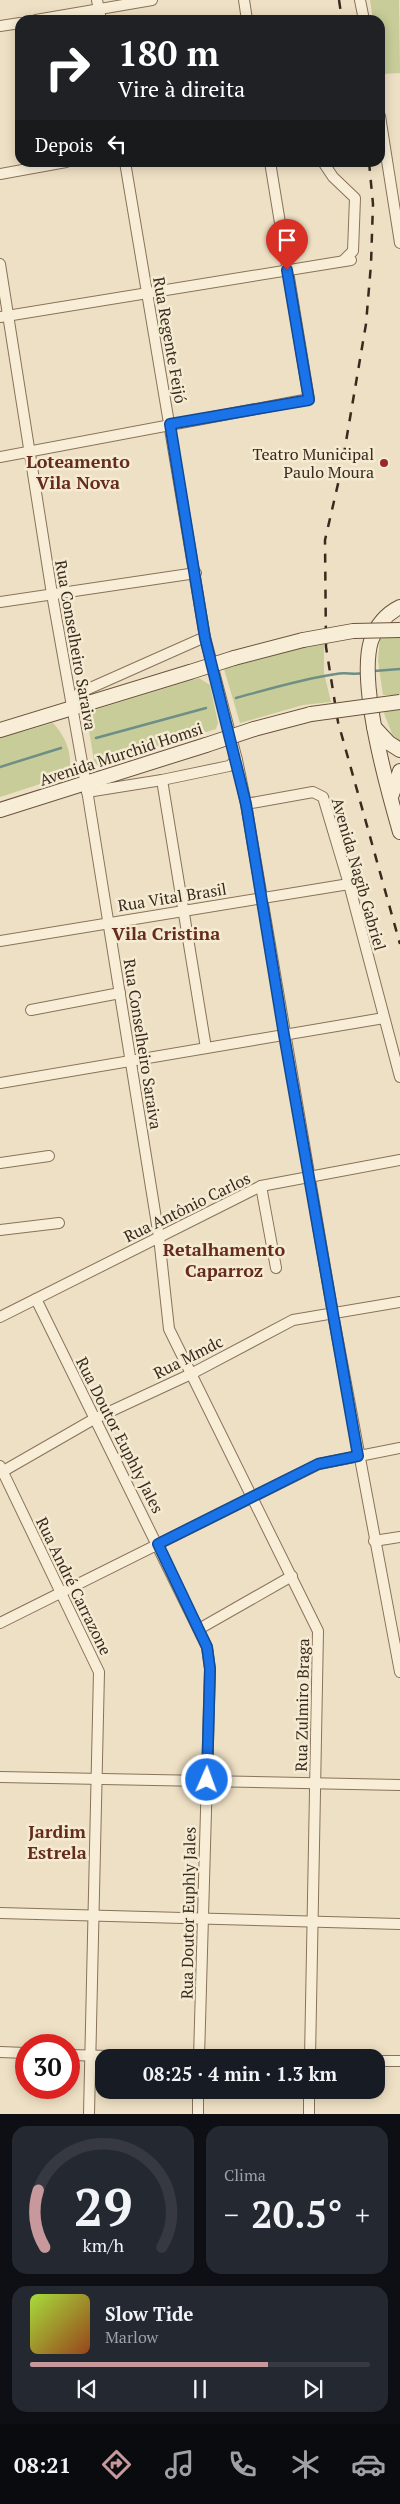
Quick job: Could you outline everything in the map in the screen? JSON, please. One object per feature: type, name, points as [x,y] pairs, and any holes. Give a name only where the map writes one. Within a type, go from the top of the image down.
[{"type":"main road","points":[[400,607],[390,612],[381,622],[371,640],[369,674],[374,726],[390,798],[400,832]]},
{"type":"main road","points":[[0,730],[71,710],[234,658],[304,640],[354,631],[400,630]]},
{"type":"main road","name":"Avenida Murchid Homsi","points":[[0,810],[87,788],[254,729],[311,714],[400,702]]},
{"type":"main road","points":[[374,726],[389,743],[400,750]]},
{"type":"main road","points":[[390,798],[400,771]]},
{"type":"street","points":[[55,15],[98,4],[152,0]]},
{"type":"street","points":[[244,0],[246,15]]},
{"type":"street","points":[[360,0],[363,15]]},
{"type":"street","points":[[0,26],[15,24]]},
{"type":"street","points":[[385,148],[400,243]]},
{"type":"street","points":[[0,174],[38,167]]},
{"type":"street","name":"Rua Regente Feijó","points":[[126,167],[146,293],[196,573],[205,638],[237,760],[246,804],[284,1035],[358,1456],[400,1672]]},
{"type":"street","points":[[0,457],[170,424],[309,400],[271,167]]},
{"type":"street","points":[[4,317],[347,261],[353,251],[355,198],[333,177],[326,167]]},
{"type":"street","name":"Rua Conselheiro Saraiva","points":[[0,264],[4,317],[30,452],[71,710],[87,788],[160,1237]]},
{"type":"street","points":[[0,602],[196,573]]},
{"type":"street","points":[[71,710],[79,693],[205,638]]},
{"type":"street","points":[[87,788],[162,780],[229,766],[237,760]]},
{"type":"street","points":[[162,780],[206,1048]]},
{"type":"street","name":"Avenida Nagib Gabriel","points":[[246,804],[313,792],[321,794],[349,884],[400,1077]]},
{"type":"street","name":"Rua Vital Brasil","points":[[0,941],[349,884]]},
{"type":"street","points":[[31,1010],[120,993]]},
{"type":"street","points":[[0,1083],[384,1018]]},
{"type":"street","points":[[0,1163],[49,1156]]},
{"type":"street","name":"Rua Antônio Carlos","points":[[0,1317],[261,1186],[400,1160]]},
{"type":"street","points":[[261,1186],[276,1268]]},
{"type":"street","points":[[0,1230],[60,1223]]},
{"type":"street","name":"Rua Zulmiro Braga","points":[[160,1237],[169,1329],[318,1631],[310,2049]]},
{"type":"street","name":"Rua Doutor Euphly Jales","points":[[36,1299],[207,1647],[210,1669],[199,2049]]},
{"type":"street","name":"Rua Mmdc","points":[[1,1470],[94,1419],[191,1374],[294,1320],[400,1302]]},
{"type":"street","points":[[0,1623],[318,1464],[400,1448]]},
{"type":"street","name":"Rua André Carrazone","points":[[1,1470],[100,1672],[90,2114]]},
{"type":"street","points":[[374,1541],[400,1538]]},
{"type":"street","points":[[199,1629],[292,1576]]},
{"type":"street","points":[[0,1777],[400,1785]]},
{"type":"street","points":[[0,1913],[203,1917],[400,1924]]},
{"type":"street","points":[[0,2052],[15,2053]]},
{"type":"street","points":[[80,2056],[95,2056]]},
{"type":"street","points":[[385,2061],[400,2061]]},
{"type":"street","points":[[198,2099],[198,2114]]},
{"type":"street","points":[[309,2114],[310,2099]]},
{"type":"green space","points":[[370,0],[399,0],[400,73],[385,74],[385,15],[372,15]]},
{"type":"green space","points":[[380,637],[400,637],[400,695],[383,695],[378,661]]},
{"type":"green space","points":[[324,642],[324,673],[331,702],[303,705],[240,723],[224,669],[243,660]]},
{"type":"green space","points":[[199,678],[210,685],[218,723],[216,729],[98,766],[94,761],[87,718],[88,712]]},
{"type":"green space","points":[[400,708],[400,742],[392,734],[384,713],[386,710]]},
{"type":"green space","points":[[53,723],[62,734],[68,747],[70,768],[68,775],[0,797],[0,738]]},
{"type":"waterway","points":[[374,671],[400,669]]},
{"type":"waterway","points":[[236,698],[323,676],[339,673],[363,673]]},
{"type":"waterway","points":[[96,738],[206,708]]},
{"type":"waterway","points":[[0,767],[61,748]]},
{"type":"railway","points":[[339,0],[341,15]]},
{"type":"railway","points":[[369,167],[373,204],[366,324],[341,471],[325,540],[326,647],[338,722],[400,944]]},
{"type":"place","name":"Teatro Municipal Paulo Moura","points":[[384,463]]},
{"type":"district","name":"Loteamento Vila Nova","points":[[78,471]]},
{"type":"district","name":"Vila Cristina","points":[[166,933]]},
{"type":"district","name":"Retalhamento Caparroz","points":[[224,1259]]},
{"type":"district","name":"Jardim Estrela","points":[[57,1841]]},
{"type":"route","points":[[207,1780],[210,1669],[207,1647],[158,1544],[318,1464],[358,1456],[284,1035],[246,804],[237,760],[205,638],[170,424],[309,400],[287,270]]}]
